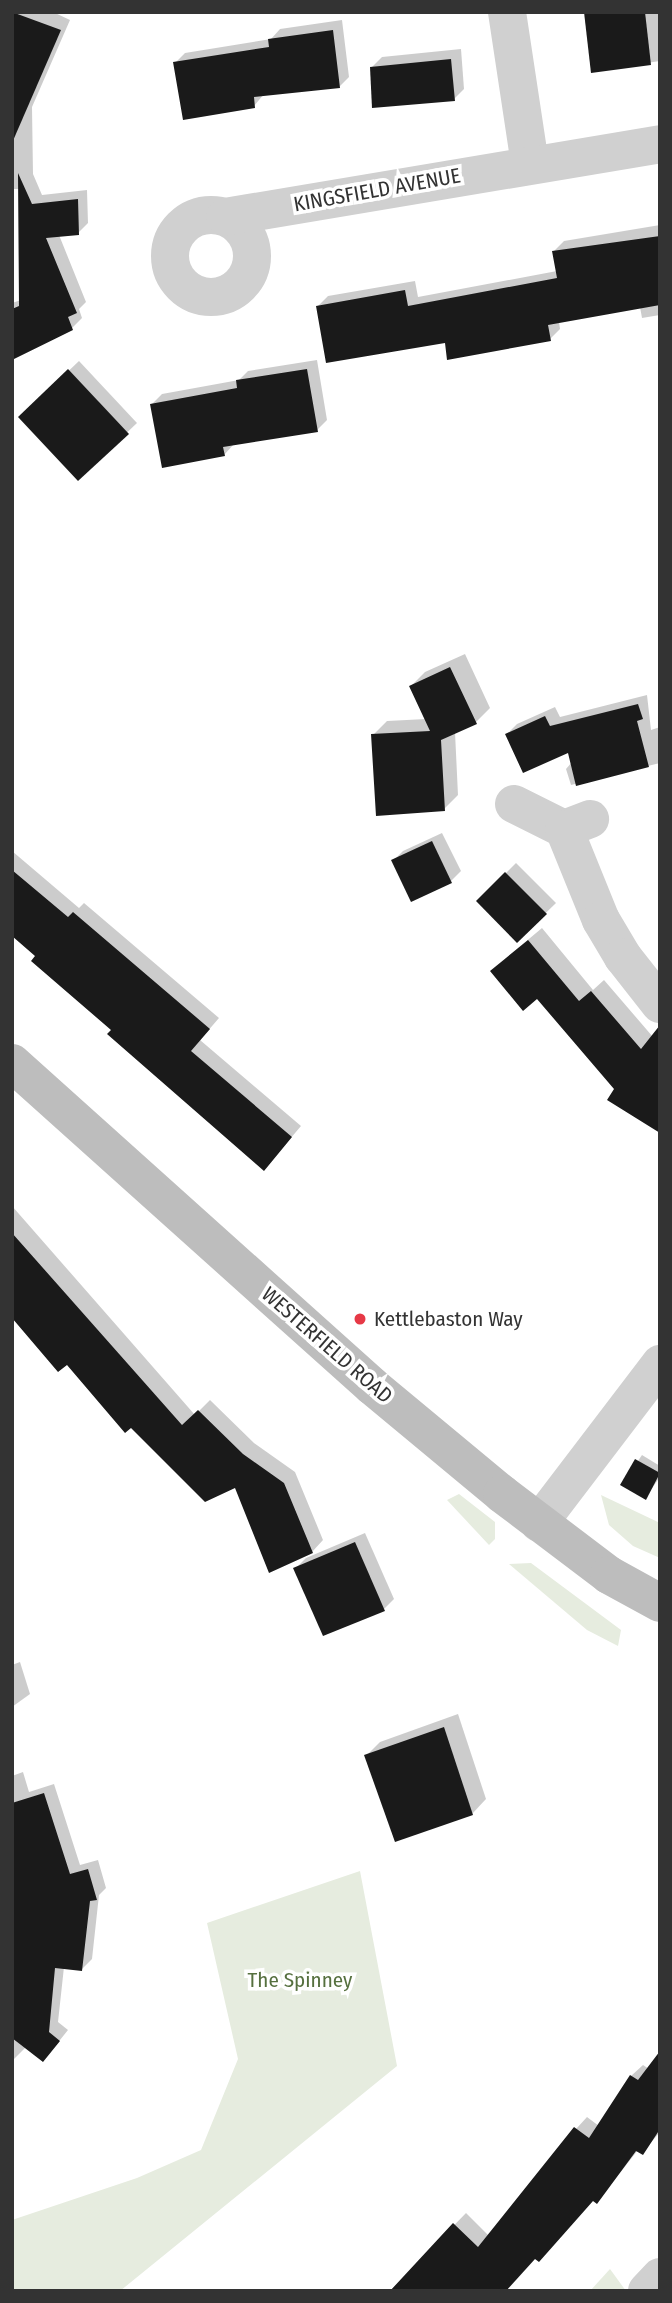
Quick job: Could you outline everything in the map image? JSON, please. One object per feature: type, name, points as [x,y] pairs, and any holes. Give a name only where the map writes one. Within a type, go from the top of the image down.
[{"type":"main road","name":"WESTERFIELD ROAD","points":[[12,1063],[372,1386],[539,1523],[609,1575],[660,1603]]},
{"type":"street","points":[[507,12],[530,164]]},
{"type":"street","name":"KINGSFIELD AVENUE","points":[[225,217],[660,144]]},
{"type":"street","points":[[514,804],[577,824],[601,920],[623,957],[660,1004]]},
{"type":"street","points":[[539,1523],[660,1364]]},
{"type":"street","points":[[647,2291],[660,2277]]},
{"type":"green space","points":[[459,1494],[495,1522],[495,1539],[489,1545],[447,1500]]},
{"type":"green space","points":[[601,1495],[660,1523],[660,1558],[633,1546],[609,1525]]},
{"type":"green space","points":[[531,1563],[621,1630],[618,1646],[587,1630],[509,1564]]},
{"type":"green space","name":"The Spinney","points":[[360,1871],[397,2066],[120,2291],[12,2291],[12,2220],[137,2178],[201,2150],[238,2059],[207,1923]]},
{"type":"green space","points":[[610,2269],[626,2291],[590,2291]]},
{"type":"building","points":[[12,12],[61,30],[12,143]]},
{"type":"building","points":[[584,12],[645,12],[651,65],[591,73]]},
{"type":"building","points":[[333,30],[340,88],[254,97],[255,108],[183,120],[173,62],[269,47],[268,39]]},
{"type":"building","points":[[451,59],[455,101],[372,108],[370,67]]},
{"type":"building","points":[[18,173],[32,204],[78,199],[79,235],[46,238],[77,313],[68,317],[73,330],[12,360],[12,309],[19,306]]},
{"type":"building","points":[[660,236],[660,305],[548,325],[551,341],[447,360],[445,343],[326,363],[316,306],[405,290],[408,306],[557,278],[552,251]]},
{"type":"building","points":[[68,369],[129,434],[78,481],[18,417]]},
{"type":"building","points":[[307,369],[318,432],[223,447],[225,456],[162,468],[150,404],[237,388],[236,380]]},
{"type":"building","points":[[450,667],[477,724],[441,740],[445,811],[376,816],[371,734],[430,731],[409,686]]},
{"type":"building","points":[[638,704],[643,719],[637,721],[649,767],[576,786],[568,753],[523,773],[505,734],[545,716],[550,726]]},
{"type":"building","points":[[432,841],[452,883],[411,902],[391,860]]},
{"type":"building","points":[[12,870],[68,917],[73,912],[210,1029],[191,1051],[292,1137],[264,1171],[107,1034],[111,1030],[31,961],[35,956],[12,936]]},
{"type":"building","points":[[505,872],[547,914],[517,943],[476,901]]},
{"type":"building","points":[[528,940],[579,1001],[591,991],[641,1049],[660,1025],[660,1133],[607,1100],[614,1089],[537,999],[523,1011],[490,971]]},
{"type":"building","points":[[12,1233],[182,1425],[198,1410],[243,1454],[284,1483],[313,1553],[269,1573],[235,1488],[205,1502],[131,1428],[125,1433],[67,1365],[58,1372],[12,1318]]},
{"type":"building","points":[[635,1459],[660,1473],[646,1500],[620,1485]]},
{"type":"building","points":[[355,1542],[385,1611],[323,1636],[293,1568]]},
{"type":"building","points":[[444,1727],[473,1815],[395,1842],[364,1755]]},
{"type":"building","points":[[44,1793],[70,1874],[88,1869],[97,1900],[90,1901],[82,1971],[55,1968],[49,2032],[60,2041],[43,2062],[12,2038],[12,1803]]},
{"type":"building","points":[[660,2051],[660,2129],[643,2155],[636,2151],[597,2204],[593,2201],[539,2262],[535,2259],[506,2291],[390,2291],[453,2223],[478,2247],[574,2127],[589,2138],[630,2075],[638,2080]]},
{"type":"place","name":"Kettlebaston Way","points":[[360,1319]]}]
